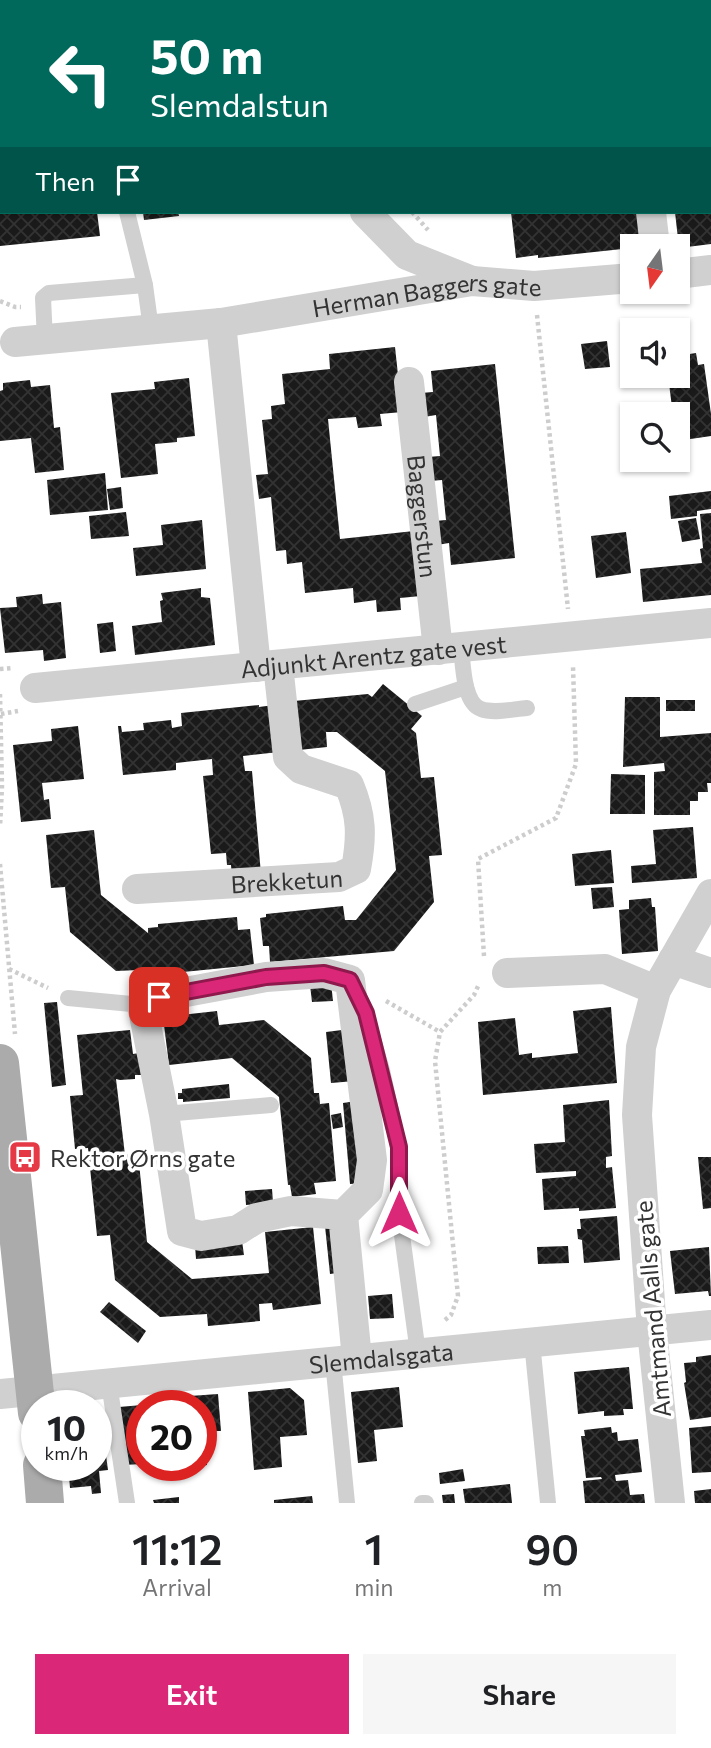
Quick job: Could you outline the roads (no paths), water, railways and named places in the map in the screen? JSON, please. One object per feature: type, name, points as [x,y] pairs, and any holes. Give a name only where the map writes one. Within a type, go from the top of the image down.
[{"type":"main road","points":[[0,1063],[26,1390]]},
{"type":"main road","points":[[43,1481],[45,1503]]},
{"type":"street","points":[[367,214],[407,255],[472,281]]},
{"type":"street","points":[[651,214],[654,234]]},
{"type":"street","points":[[690,272],[711,270]]},
{"type":"street","name":"Herman Baggers gate","points":[[15,342],[221,323],[472,281],[534,286],[620,279]]},
{"type":"street","points":[[221,323],[267,666]]},
{"type":"street","name":"Baggerstun","points":[[409,382],[450,648]]},
{"type":"street","name":"Adjunkt Arentz gate vest","points":[[35,688],[711,623]]},
{"type":"street","name":"Brekketun","points":[[137,889],[339,877],[356,869],[361,843],[359,809],[349,785],[301,769],[288,757],[267,666]]},
{"type":"street","name":"Amtmand Aalls gate","points":[[670,1503],[652,1331],[637,1115],[641,1047],[656,990],[711,894]]},
{"type":"street","points":[[673,960],[711,973]]},
{"type":"street","points":[[492,969],[605,970],[656,990]]},
{"type":"street","points":[[343,1215],[291,1211],[257,1218],[239,1230],[201,1236],[182,1231],[164,1114],[142,1006],[159,997],[266,977],[324,973],[350,980],[372,1160],[368,1191],[343,1215],[345,1360]]},
{"type":"street","name":"Slemdalsgata","points":[[64,1390],[109,1383],[711,1325]]},
{"type":"lane","points":[[127,214],[145,285],[151,330]]},
{"type":"lane","points":[[45,340],[43,298],[49,293],[145,285]]},
{"type":"lane","points":[[450,648],[474,704],[479,709],[488,711],[527,708]]},
{"type":"lane","points":[[415,704],[466,687]]},
{"type":"lane","points":[[350,980],[366,1013],[399,1147],[399,1213],[418,1353]]},
{"type":"lane","points":[[68,998],[142,1006]]},
{"type":"lane","points":[[164,1114],[271,1105]]},
{"type":"lane","points":[[532,1342],[548,1503]]},
{"type":"lane","points":[[345,1360],[347,1503]]},
{"type":"lane","points":[[109,1383],[127,1503]]},
{"type":"place","name":"Rektor Ørns gate","points":[[25,1157]]}]
